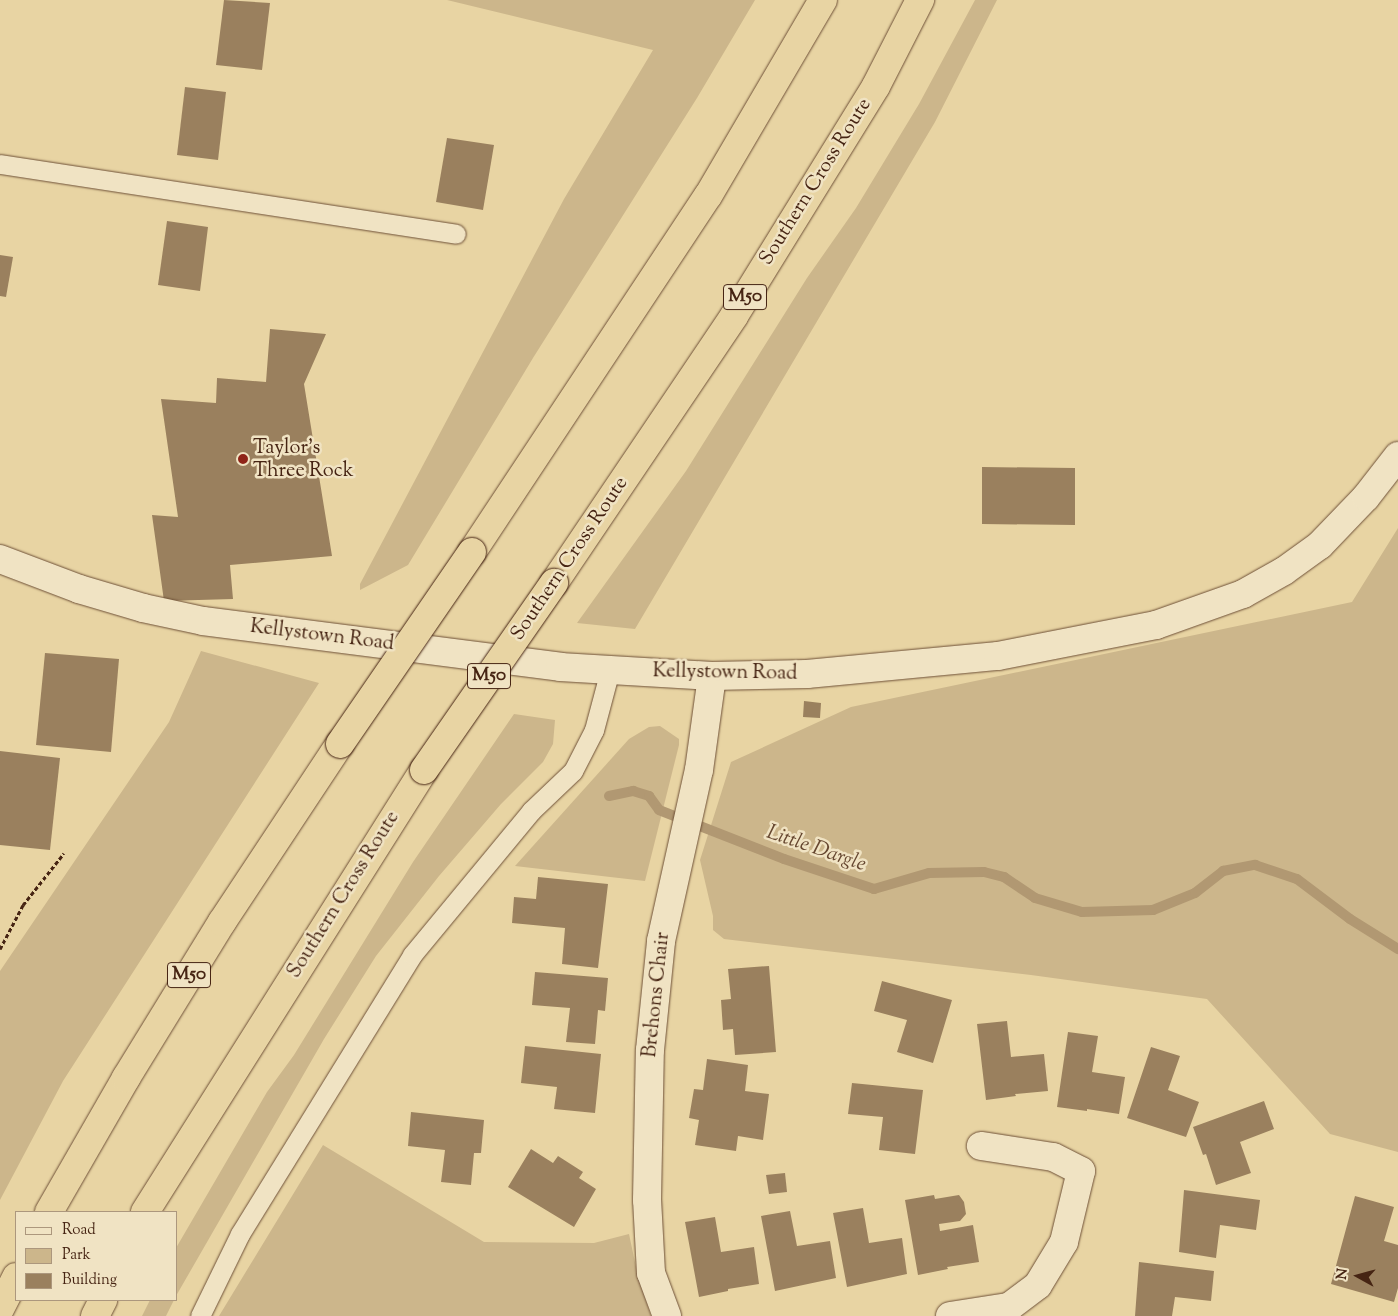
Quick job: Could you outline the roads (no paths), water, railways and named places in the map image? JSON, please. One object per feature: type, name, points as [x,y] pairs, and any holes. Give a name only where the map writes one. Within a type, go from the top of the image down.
[{"type":"highway","name":"M50","points":[[50,1211],[126,1078],[216,930],[340,744],[472,552],[708,196],[823,0]]},
{"type":"highway","name":"Southern Cross Route","points":[[146,1211],[424,770],[554,583],[734,316],[876,86],[920,0]]},
{"type":"highway","points":[[0,1309],[15,1279]]},
{"type":"highway","points":[[95,1316],[102,1301]]},
{"type":"street","name":"Kellystown Road","points":[[0,559],[79,589],[143,608],[204,621],[560,667],[712,676],[807,674],[998,656],[1156,625],[1243,594],[1284,571],[1320,545],[1366,497],[1398,456]]},
{"type":"street","name":"Brehons Chair","points":[[668,1316],[650,1273],[647,1136],[650,1050],[661,941],[704,744],[712,676]]},
{"type":"street","points":[[950,1316],[1009,1307],[1038,1284],[1064,1242],[1081,1171],[1053,1157],[981,1146]]},
{"type":"lane","points":[[0,164],[456,234]]},
{"type":"lane","points":[[200,1316],[240,1234],[412,955],[531,810],[573,771],[594,730],[610,670]]},
{"type":"waterway","name":"Little Dargle","points":[[609,796],[633,791],[649,796],[659,810],[784,859],[874,889],[929,873],[984,872],[1004,877],[1035,898],[1082,912],[1153,910],[1195,893],[1223,871],[1255,865],[1297,879],[1350,919],[1398,949]]},
{"type":"place","name":"Taylor's Three Rock","points":[[243,459]]}]
